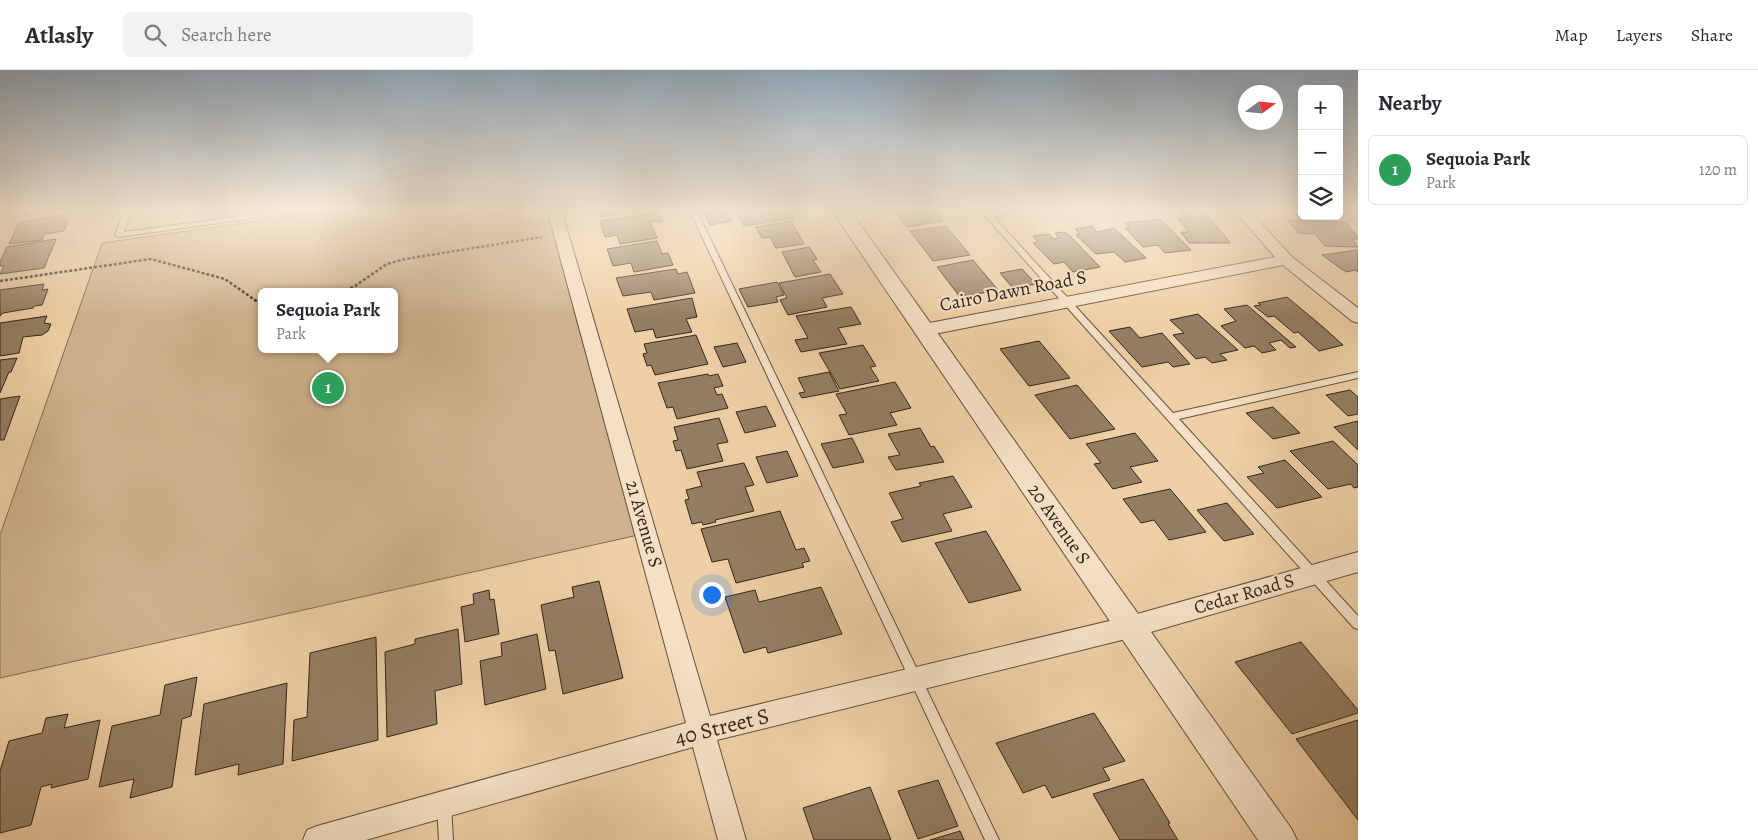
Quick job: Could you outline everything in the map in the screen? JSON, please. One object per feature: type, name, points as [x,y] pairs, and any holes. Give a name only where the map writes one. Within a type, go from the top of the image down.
[{"type":"street","name":"21 Avenue S","points":[[564,245],[732,840]]},
{"type":"street","name":"20 Avenue S","points":[[865,245],[1279,840]]},
{"type":"street","points":[[1272,245],[1286,260],[1358,317]]},
{"type":"street","name":"Cairo Dawn Road S","points":[[924,330],[1286,260]]},
{"type":"street","name":"Cedar Road S","points":[[1130,627],[1358,562]]},
{"type":"street","name":"40 Street S","points":[[317,840],[702,731],[1130,627]]},
{"type":"lane","points":[[709,245],[992,840]]},
{"type":"lane","points":[[1015,245],[1358,624]]},
{"type":"lane","points":[[1171,417],[1358,375]]},
{"type":"lane","points":[[444,804],[446,840]]},
{"type":"path","points":[[350,288],[387,264],[405,259],[493,245]]},
{"type":"path","points":[[0,281],[151,259],[225,280],[258,302]]},
{"type":"shaded area","points":[[101,245],[564,245],[647,533],[0,678],[0,535]]},
{"type":"building","points":[[20,245],[54,245],[44,268],[0,274],[4,266],[0,266],[0,262],[7,247]]},
{"type":"building","points":[[632,245],[659,245],[662,254],[668,253],[673,265],[634,272],[631,263],[613,266],[607,249]]},
{"type":"building","points":[[774,245],[797,245],[776,248]]},
{"type":"building","points":[[921,245],[962,245],[970,255],[933,261]]},
{"type":"building","points":[[1035,245],[1079,245],[1100,267],[1073,272],[1064,262],[1054,264]]},
{"type":"building","points":[[1086,245],[1132,245],[1146,258],[1125,262],[1114,252],[1096,254]]},
{"type":"building","points":[[1141,245],[1186,245],[1191,250],[1165,253],[1158,245],[1143,247]]},
{"type":"building","points":[[1356,245],[1358,247],[1325,246]]},
{"type":"building","points":[[809,247],[817,259],[813,260],[821,272],[795,277],[782,252]]},
{"type":"building","points":[[1358,250],[1358,272],[1355,270],[1346,272],[1322,255]]},
{"type":"building","points":[[973,260],[998,290],[960,297],[937,267]]},
{"type":"building","points":[[676,269],[678,274],[687,272],[695,293],[654,300],[651,292],[623,296],[616,278]]},
{"type":"building","points":[[1022,269],[1036,284],[1013,288],[1000,273]]},
{"type":"building","points":[[830,274],[843,294],[822,298],[827,307],[788,315],[780,300],[787,298],[779,283]]},
{"type":"building","points":[[777,282],[784,295],[776,297],[778,302],[748,307],[739,289]]},
{"type":"building","points":[[44,284],[42,290],[48,289],[42,305],[3,313],[0,316],[0,290]]},
{"type":"building","points":[[1287,297],[1343,345],[1319,351],[1298,332],[1294,333],[1274,316],[1268,317],[1254,306],[1261,305],[1258,303]]},
{"type":"building","points":[[692,298],[697,317],[686,319],[692,332],[656,338],[653,329],[635,332],[627,309]]},
{"type":"building","points":[[1247,305],[1296,347],[1290,348],[1281,340],[1269,343],[1276,350],[1262,353],[1254,346],[1245,348],[1221,326],[1236,321],[1224,309]]},
{"type":"building","points":[[851,307],[861,324],[838,328],[847,344],[801,352],[795,340],[808,338],[796,316]]},
{"type":"building","points":[[1198,314],[1238,350],[1220,354],[1227,360],[1212,363],[1205,357],[1196,359],[1173,335],[1184,333],[1170,320]]},
{"type":"building","points":[[47,316],[44,323],[51,324],[48,331],[42,335],[23,337],[19,353],[0,356],[0,323]]},
{"type":"building","points":[[1130,327],[1140,338],[1162,333],[1190,364],[1173,367],[1168,362],[1142,367],[1109,331]]},
{"type":"building","points":[[696,335],[708,364],[655,375],[651,365],[647,366],[643,354],[647,353],[644,344]]},
{"type":"building","points":[[1039,341],[1070,378],[1029,386],[1000,349]]},
{"type":"building","points":[[737,343],[746,362],[723,367],[714,347]]},
{"type":"building","points":[[863,345],[876,366],[870,367],[879,381],[840,389],[819,353]]},
{"type":"building","points":[[17,358],[11,372],[9,372],[0,393],[0,360]]},
{"type":"building","points":[[829,372],[839,391],[802,398],[799,393],[805,392],[798,378]]},
{"type":"building","points":[[708,374],[709,376],[718,374],[723,386],[714,388],[717,395],[722,394],[728,408],[677,419],[673,407],[667,408],[658,383]]},
{"type":"building","points":[[895,382],[911,408],[890,413],[897,425],[849,435],[839,415],[847,414],[836,394]]},
{"type":"building","points":[[1077,385],[1115,429],[1070,439],[1035,395]]},
{"type":"building","points":[[1350,390],[1358,397],[1358,414],[1348,416],[1326,395]]},
{"type":"building","points":[[20,396],[4,440],[0,440],[0,399]]},
{"type":"building","points":[[766,406],[776,426],[745,433],[736,412]]},
{"type":"building","points":[[1273,407],[1300,433],[1273,439],[1246,413]]},
{"type":"building","points":[[719,418],[728,442],[717,444],[723,461],[687,469],[681,450],[676,451],[673,441],[678,440],[674,427]]},
{"type":"building","points":[[1358,421],[1358,450],[1334,427]]},
{"type":"building","points":[[920,428],[931,447],[934,446],[944,462],[896,470],[888,457],[900,455],[888,434]]},
{"type":"building","points":[[1135,433],[1158,461],[1130,467],[1142,482],[1113,489],[1094,464],[1101,463],[1086,444]]},
{"type":"building","points":[[852,438],[864,462],[833,468],[821,444]]},
{"type":"building","points":[[1333,441],[1358,465],[1358,487],[1354,488],[1351,484],[1328,489],[1290,451]]},
{"type":"building","points":[[787,451],[798,476],[767,483],[756,457]]},
{"type":"building","points":[[1285,460],[1322,497],[1277,508],[1247,477],[1264,473],[1258,467]]},
{"type":"building","points":[[744,463],[754,485],[745,487],[754,511],[715,520],[716,522],[703,525],[702,522],[692,524],[685,500],[689,499],[686,490],[702,486],[697,472]]},
{"type":"building","points":[[953,476],[972,507],[943,514],[952,531],[902,542],[891,522],[903,519],[889,493],[921,486],[919,483]]},
{"type":"building","points":[[1170,489],[1206,532],[1169,540],[1154,520],[1141,523],[1123,499]]},
{"type":"building","points":[[1227,503],[1254,534],[1224,541],[1197,510]]},
{"type":"building","points":[[780,511],[796,550],[804,548],[810,561],[802,563],[804,567],[736,583],[728,559],[712,562],[701,529]]},
{"type":"building","points":[[986,531],[1021,590],[969,603],[935,543]]},
{"type":"building","points":[[599,581],[623,678],[563,694],[555,650],[549,651],[541,605],[574,597],[572,587]]},
{"type":"building","points":[[821,587],[842,634],[768,653],[766,647],[744,653],[725,597],[755,590],[759,602]]},
{"type":"building","points":[[489,590],[490,600],[494,599],[499,634],[465,642],[461,607],[474,604],[473,594]]},
{"type":"building","points":[[458,629],[462,684],[435,691],[437,724],[387,737],[385,652],[415,644],[415,639]]},
{"type":"building","points":[[537,634],[546,689],[485,705],[480,661],[502,656],[501,643]]},
{"type":"building","points":[[376,637],[378,740],[292,761],[294,720],[307,717],[310,653]]},
{"type":"building","points":[[1301,642],[1358,710],[1358,713],[1292,734],[1235,662]]},
{"type":"building","points":[[197,677],[191,716],[182,719],[172,787],[130,798],[134,779],[99,787],[112,726],[160,715],[165,685]]},
{"type":"building","points":[[287,683],[283,764],[238,775],[239,764],[195,775],[204,704]]},
{"type":"building","points":[[1094,713],[1125,761],[1103,768],[1110,780],[1052,798],[1045,785],[1023,793],[996,743]]},
{"type":"building","points":[[68,714],[64,728],[100,720],[88,779],[51,788],[52,784],[41,787],[31,825],[0,833],[0,771],[9,741],[42,733],[46,718]]},
{"type":"building","points":[[1358,720],[1358,820],[1296,739]]},
{"type":"building","points":[[1143,779],[1170,823],[1168,824],[1178,840],[1120,840],[1093,794]]},
{"type":"building","points":[[938,780],[958,826],[918,839],[898,791]]},
{"type":"building","points":[[870,787],[891,840],[814,840],[803,808]]},
{"type":"building","points":[[960,831],[964,840],[930,840]]},
{"type":"place","name":"Sequoia Park","points":[[328,388]]}]
